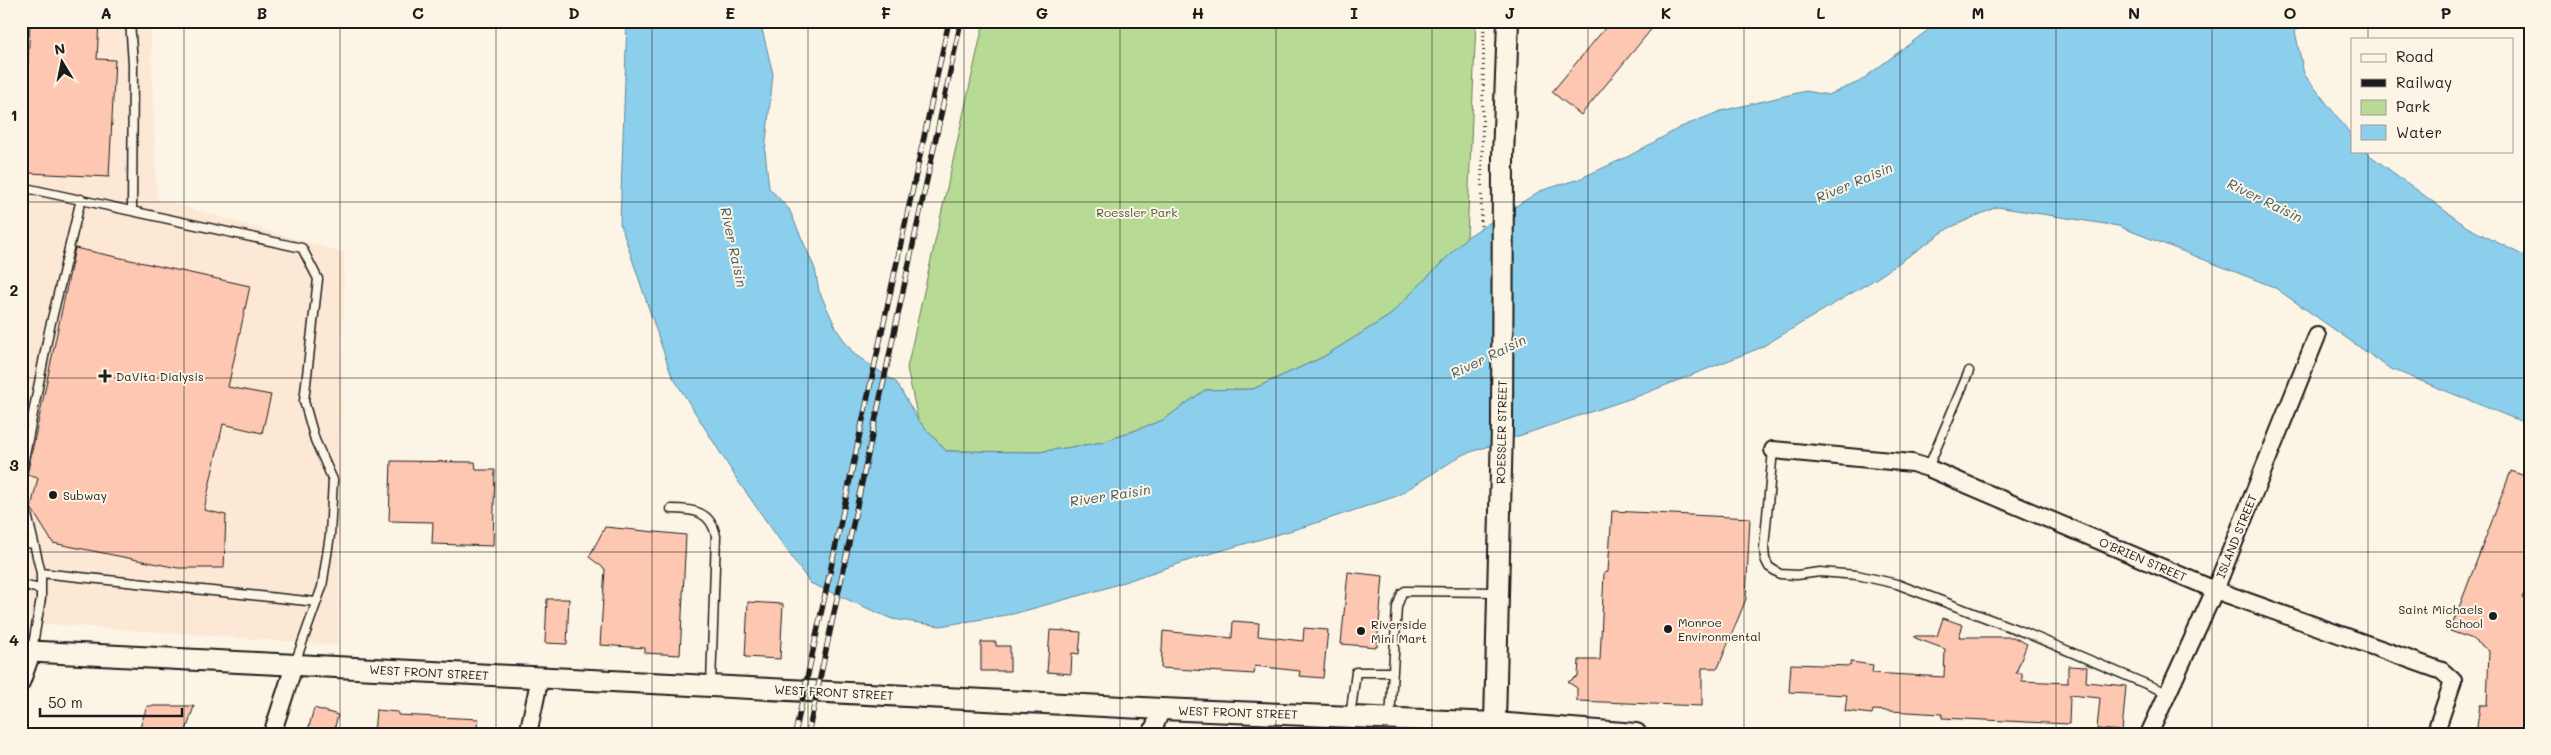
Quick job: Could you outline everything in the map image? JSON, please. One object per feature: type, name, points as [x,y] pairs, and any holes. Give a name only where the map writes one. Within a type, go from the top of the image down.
[{"type":"street","name":"ROESSLER STREET","points":[[1492,728],[1498,592],[1503,158],[1508,21]]},
{"type":"street","name":"ISLAND STREET","points":[[2149,734],[2214,590],[2317,336]]},
{"type":"street","name":"O'BRIEN STREET","points":[[1773,450],[1912,463],[1928,468],[2214,590],[2442,671],[2453,680],[2435,734]]},
{"type":"street","name":"WEST FRONT STREET","points":[[26,651],[1162,709],[1390,718],[1492,728],[1636,734]]},
{"type":"street","points":[[21,683],[26,651]]},
{"type":"street","points":[[272,734],[294,666]]},
{"type":"street","points":[[528,734],[540,677]]},
{"type":"street","points":[[1151,734],[1162,709]]},
{"type":"lane","points":[[21,40],[22,21]]},
{"type":"lane","points":[[130,21],[133,64],[132,210]]},
{"type":"lane","points":[[21,187],[302,248],[318,279],[304,401],[315,440],[333,480],[330,535],[322,588],[294,666]]},
{"type":"lane","points":[[21,475],[49,331],[81,199]]},
{"type":"lane","points":[[1928,468],[1970,371]]},
{"type":"lane","points":[[1773,450],[1764,548],[1765,559],[1769,567],[1780,574],[1857,575],[1896,584],[2026,633],[2167,694]]},
{"type":"lane","points":[[21,489],[41,573],[41,589],[26,651]]},
{"type":"lane","points":[[671,508],[702,512],[714,526],[716,536],[711,685]]},
{"type":"lane","points":[[21,542],[34,544]]},
{"type":"lane","points":[[41,573],[316,602]]},
{"type":"lane","points":[[21,585],[41,589]]},
{"type":"lane","points":[[1390,718],[1397,607],[1402,593],[1405,591],[1498,592]]},
{"type":"lane","points":[[1350,717],[1356,672],[1393,672]]},
{"type":"path","points":[[1481,159],[1484,21]]},
{"type":"shaded area","points":[[21,21],[150,21],[157,199],[344,253],[338,645],[21,622]]},
{"type":"green space","name":"Roessler Park","points":[[984,21],[1476,21],[1467,237],[1389,316],[1323,357],[1253,389],[1205,390],[1163,420],[1104,442],[1039,452],[946,451],[918,420],[907,368]]},
{"type":"water","name":"River Raisin","points":[[627,21],[760,21],[773,74],[765,151],[769,188],[789,209],[815,269],[819,291],[837,330],[854,354],[897,383],[918,420],[946,451],[1039,452],[1104,442],[1163,420],[1205,390],[1253,389],[1323,357],[1389,316],[1467,237],[1540,191],[1579,179],[1629,156],[1681,127],[1721,111],[1806,91],[1828,95],[1859,82],[1940,21],[2313,21],[2295,31],[2304,74],[2351,135],[2351,152],[2365,152],[2467,227],[2530,259],[2530,425],[2389,368],[2274,287],[2118,226],[1997,207],[1949,228],[1877,278],[1760,348],[1641,395],[1462,455],[1397,496],[1310,525],[1199,557],[1103,589],[1013,614],[940,626],[892,619],[810,583],[738,481],[671,374],[620,223]]},
{"type":"building","points":[[30,21],[99,21],[97,59],[115,60],[109,177],[29,173],[29,166],[23,166]]},
{"type":"building","points":[[1611,21],[1658,21],[1581,115],[1552,92]]},
{"type":"building","points":[[75,248],[250,286],[228,387],[271,395],[262,433],[223,424],[204,510],[226,515],[224,568],[178,568],[53,543],[31,508],[38,478],[27,475]]},
{"type":"building","points":[[391,461],[475,462],[476,470],[495,470],[493,546],[432,544],[433,522],[389,521]]},
{"type":"building","name":"Saint Michaels School","points":[[2511,471],[2530,478],[2530,579],[2522,598],[2530,601],[2530,734],[2476,734],[2480,705],[2487,705],[2489,651],[2473,639],[2450,631]]},
{"type":"building","name":"Monroe Environmental","points":[[1612,511],[1750,518],[1746,599],[1718,668],[1702,668],[1702,706],[1577,701],[1577,688],[1568,682],[1578,676],[1579,660],[1600,660],[1604,573],[1608,572]]},
{"type":"building","points":[[605,527],[686,535],[680,655],[645,653],[645,648],[600,645],[605,569],[589,557]]},
{"type":"building","points":[[1348,572],[1383,576],[1377,647],[1341,644]]},
{"type":"building","points":[[547,599],[569,599],[567,644],[545,643]]},
{"type":"building","points":[[748,602],[783,604],[780,659],[745,657]]},
{"type":"building","points":[[1943,618],[1963,625],[1959,637],[2013,637],[2027,644],[2016,673],[2022,673],[2022,681],[2068,683],[2068,666],[2087,667],[2086,682],[2126,686],[2122,731],[2097,729],[2100,698],[2070,695],[2069,724],[1942,718],[1942,714],[1873,710],[1872,714],[1845,711],[1847,695],[1789,692],[1791,664],[1850,666],[1851,662],[1873,665],[1872,673],[1944,677],[1945,649],[1915,638],[1915,636],[1937,636]]},
{"type":"building","points":[[1233,621],[1259,623],[1258,636],[1303,641],[1304,628],[1328,630],[1323,678],[1299,676],[1300,671],[1255,666],[1254,674],[1161,668],[1163,631],[1232,638]]},
{"type":"building","points":[[1050,630],[1081,632],[1079,654],[1072,653],[1071,674],[1047,672]]},
{"type":"building","points":[[981,642],[996,642],[996,646],[1010,646],[1010,671],[981,671]]},
{"type":"building","points":[[147,706],[194,706],[185,734],[138,734]]},
{"type":"building","points":[[314,708],[338,715],[333,734],[307,734]]},
{"type":"building","points":[[376,710],[398,712],[398,715],[479,719],[475,734],[374,734]]},
{"type":"railway","points":[[795,734],[949,21]]},
{"type":"railway","points":[[808,734],[961,21]]},
{"type":"place","name":"DaVita Dialysis","points":[[105,376]]},
{"type":"place","name":"Subway","points":[[53,495]]},
{"type":"place","name":"Saint Michaels School","points":[[2493,616]]},
{"type":"place","name":"Monroe Environmental","points":[[1668,629]]},
{"type":"place","name":"Riverside Mini Mart","points":[[1361,631]]}]
